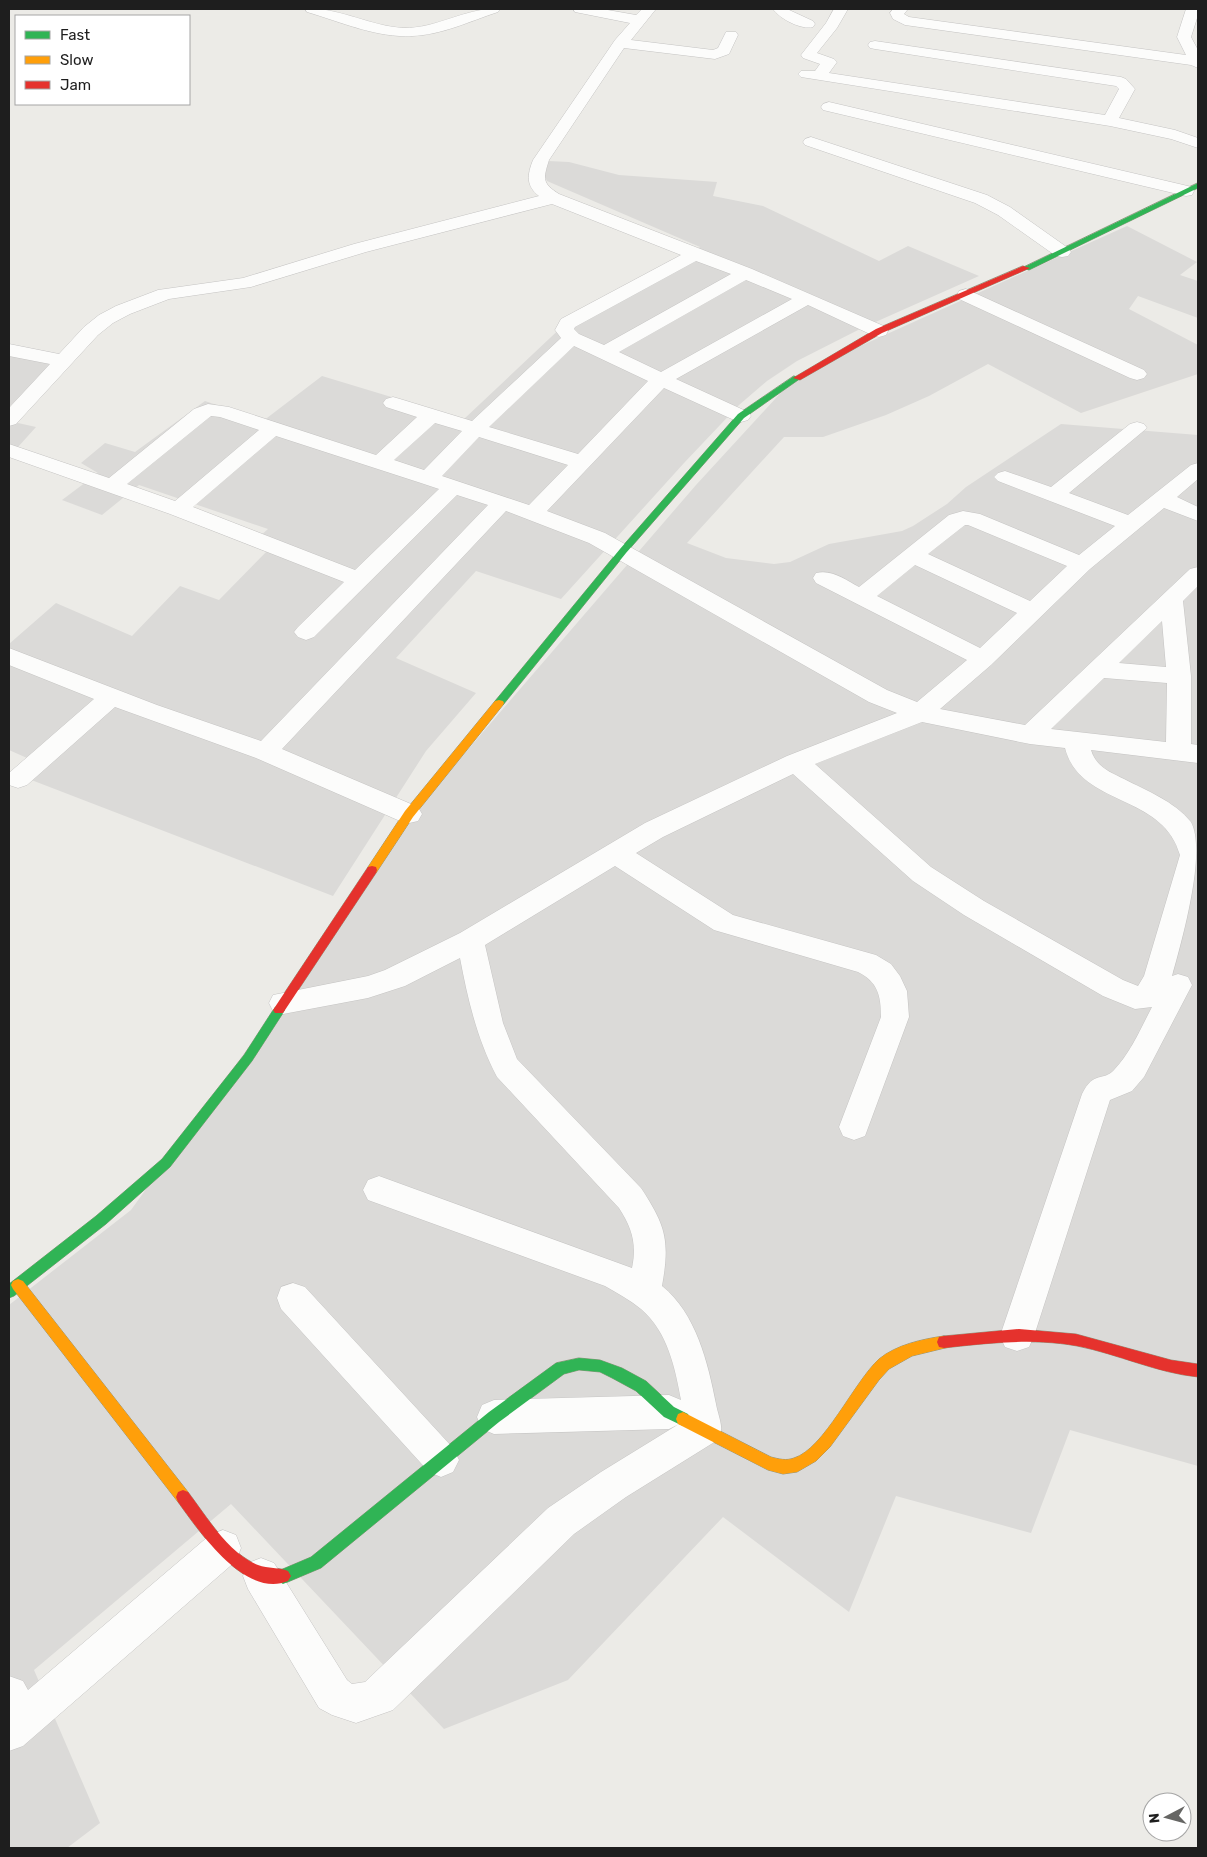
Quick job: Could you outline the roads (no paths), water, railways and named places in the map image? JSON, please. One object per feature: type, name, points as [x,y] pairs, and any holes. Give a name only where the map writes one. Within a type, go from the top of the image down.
[{"type":"street","points":[[312,9],[335,12],[393,31],[412,32],[432,28],[493,9]]},
{"type":"street","points":[[580,9],[644,15]]},
{"type":"street","points":[[780,9],[808,24]]},
{"type":"street","points":[[841,9],[832,25],[808,55],[829,62],[812,75],[1110,120],[1166,133],[1198,143]]},
{"type":"street","points":[[901,9],[897,13],[898,16],[905,21],[1197,63]]},
{"type":"street","points":[[1193,9],[1184,30],[1184,37],[1197,63]]},
{"type":"street","points":[[644,15],[620,43],[541,160],[536,174],[536,183],[542,191],[554,198],[746,273],[879,331]]},
{"type":"street","points":[[620,43],[715,55],[724,51],[731,35]]},
{"type":"street","points":[[875,45],[1121,82],[1127,89],[1110,120]]},
{"type":"street","points":[[829,107],[1108,171],[1192,188]]},
{"type":"street","points":[[811,142],[987,201],[1062,252]]},
{"type":"street","points":[[1192,188],[1062,252],[879,331],[789,383],[741,416],[623,551],[409,814],[248,1058],[166,1163],[101,1220],[13,1288],[223,1548],[239,1564],[261,1576],[278,1578],[295,1574],[316,1563],[494,1417],[561,1368],[579,1364],[600,1366],[617,1373],[641,1386],[669,1412],[770,1464],[789,1467],[804,1463],[818,1451],[879,1369],[895,1356],[937,1342],[1017,1336],[1075,1339],[1170,1368],[1198,1371]]},
{"type":"street","points":[[9,420],[17,400],[65,361],[90,332],[106,319],[123,310],[165,294],[245,283],[360,248],[554,198]]},
{"type":"street","points":[[695,254],[568,323],[564,330],[572,338],[741,416]]},
{"type":"street","points":[[604,353],[746,273]]},
{"type":"street","points":[[966,295],[1137,374]]},
{"type":"street","points":[[533,513],[660,380],[807,298]]},
{"type":"street","points":[[428,479],[476,428],[572,338]]},
{"type":"street","points":[[9,350],[65,361]]},
{"type":"street","points":[[394,403],[581,462]]},
{"type":"street","points":[[112,486],[208,410],[222,411],[533,513],[597,538],[878,696],[920,713],[1030,736],[1188,752],[1172,601]]},
{"type":"street","points":[[380,462],[432,414]]},
{"type":"street","points":[[178,509],[273,428]]},
{"type":"street","points":[[1054,495],[1137,428]]},
{"type":"street","points":[[9,450],[178,509],[359,580]]},
{"type":"street","points":[[283,1003],[340,993],[395,978],[470,941],[615,853],[684,814],[796,762],[920,713],[983,659],[1082,564],[1198,469]]},
{"type":"street","points":[[1005,477],[1131,524]]},
{"type":"street","points":[[306,632],[454,487]]},
{"type":"street","points":[[1163,499],[1198,514]]},
{"type":"street","points":[[265,752],[502,503]]},
{"type":"street","points":[[861,597],[957,520],[963,518],[972,519],[1082,564]]},
{"type":"street","points":[[913,556],[1033,612]]},
{"type":"street","points":[[1030,736],[1097,669],[1172,601],[1198,574]]},
{"type":"street","points":[[824,578],[983,659]]},
{"type":"street","points":[[11,658],[111,697],[265,752],[409,814]]},
{"type":"street","points":[[1097,669],[1179,676]]},
{"type":"street","points":[[18,779],[111,697]]},
{"type":"street","points":[[1017,1336],[1097,1094],[1102,1088],[1122,1082],[1134,1068],[1178,985],[1194,855],[1191,842],[1184,830],[1164,812],[1090,770],[1081,758],[1076,742]]},
{"type":"street","points":[[796,762],[922,874],[974,908],[1113,988],[1135,998],[1147,997],[1178,985]]},
{"type":"street","points":[[615,853],[724,923],[866,963],[877,968],[886,976],[896,1003],[895,1017],[854,1127]]},
{"type":"street","points":[[470,941],[499,1054],[508,1068],[630,1198],[651,1234],[652,1255],[644,1292]]},
{"type":"street","points":[[379,1190],[616,1275],[644,1292],[663,1308],[680,1336],[690,1364],[704,1429]]},
{"type":"street","points":[[293,1298],[441,1460]]},
{"type":"street","points":[[494,1417],[669,1412]]},
{"type":"street","points":[[261,1576],[333,1694],[344,1702],[361,1704],[379,1696],[562,1522],[591,1498],[704,1429]]},
{"type":"street","points":[[14,1715],[223,1548]]}]
